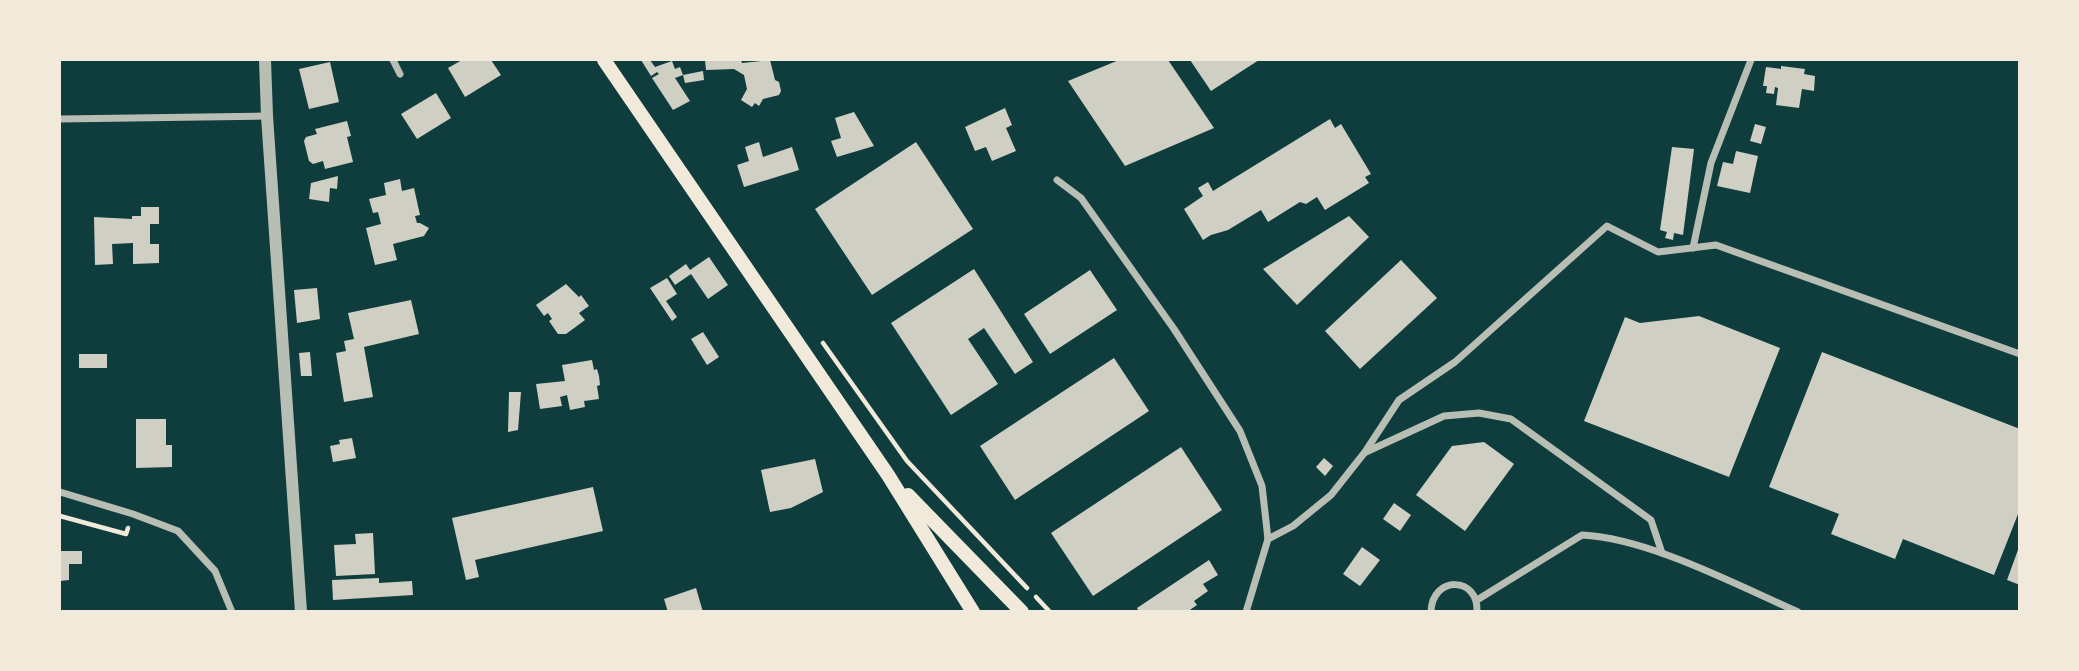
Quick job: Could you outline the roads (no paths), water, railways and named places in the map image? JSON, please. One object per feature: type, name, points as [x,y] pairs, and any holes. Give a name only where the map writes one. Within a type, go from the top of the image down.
[{"type":"main road","points":[[604,60],[888,475],[973,611]]},
{"type":"main road","points":[[888,475],[1022,611]]},
{"type":"street","points":[[265,60],[301,611]]},
{"type":"street","points":[[393,60],[400,74]]},
{"type":"street","points":[[1693,248],[1711,163],[1751,60]]},
{"type":"street","points":[[60,119],[267,116]]},
{"type":"street","points":[[1057,180],[1081,198],[1174,329],[1240,432],[1262,486],[1268,539],[1246,611]]},
{"type":"street","points":[[1268,539],[1293,526],[1331,495],[1365,452],[1399,400],[1455,362],[1607,226],[1658,252],[1716,245],[2020,354]]},
{"type":"street","points":[[1365,452],[1444,416],[1479,413],[1511,419],[1651,520],[1662,554]]},
{"type":"street","points":[[60,492],[178,531],[215,571],[232,611]]},
{"type":"street","points":[[1477,600],[1582,536],[1600,536],[1662,554],[1798,611]]},
{"type":"street","points":[[1431,611],[1436,593],[1453,584],[1472,592],[1477,600],[1478,611]]}]
